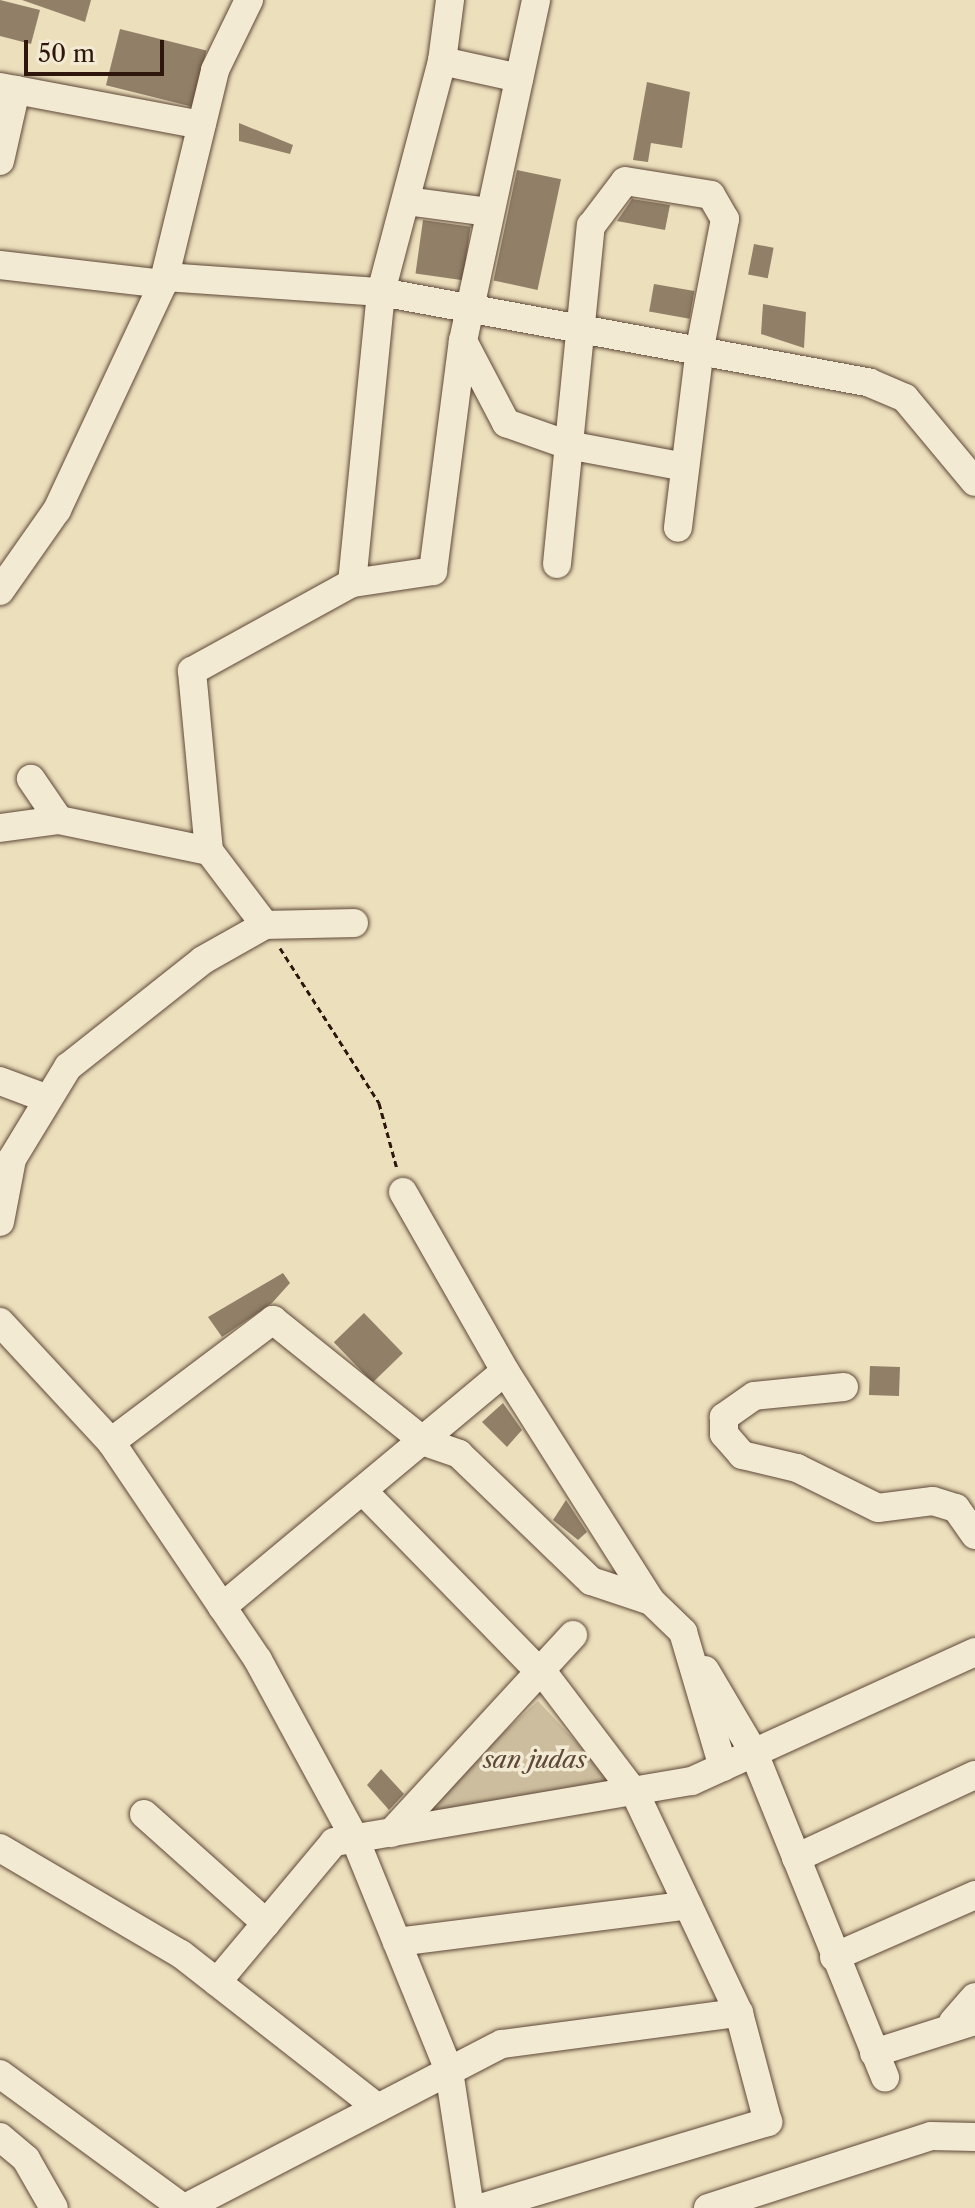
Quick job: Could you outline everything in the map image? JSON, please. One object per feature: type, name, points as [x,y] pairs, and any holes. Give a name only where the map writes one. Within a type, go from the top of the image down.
[{"type":"street","points":[[0,591],[57,510],[164,280],[215,70],[249,0]]},
{"type":"street","points":[[352,583],[381,292],[442,61],[450,0]]},
{"type":"street","points":[[265,925],[209,851],[192,671],[352,583],[433,571],[469,307],[536,0]]},
{"type":"street","points":[[442,61],[519,78]]},
{"type":"street","points":[[0,161],[8,89],[201,125]]},
{"type":"street","points":[[557,564],[591,226],[625,181],[711,195],[725,219],[700,348],[678,528]]},
{"type":"street","points":[[406,201],[489,212]]},
{"type":"street","points":[[0,265],[164,280],[381,292],[579,325],[870,383],[905,398],[975,482]]},
{"type":"street","points":[[463,341],[506,423],[568,445],[685,467]]},
{"type":"street","points":[[31,779],[59,820]]},
{"type":"street","points":[[0,828],[59,820],[209,851]]},
{"type":"street","points":[[0,1222],[12,1159],[68,1067],[203,960],[265,925],[354,923]]},
{"type":"street","points":[[0,1081],[48,1099]]},
{"type":"street","points":[[403,1192],[505,1371],[651,1601],[683,1632],[754,1753],[879,2065],[964,2022],[975,1997]]},
{"type":"street","points":[[111,1442],[273,1320],[425,1442],[459,1454],[591,1581],[651,1601]]},
{"type":"street","points":[[0,1322],[111,1442],[222,1607],[355,1839],[449,2071],[470,2208]]},
{"type":"street","points":[[222,1607],[425,1442],[505,1371]]},
{"type":"street","points":[[844,1387],[754,1396],[724,1417],[724,1434],[742,1455],[797,1468],[878,1508],[933,1501],[956,1508],[975,1535]]},
{"type":"street","points":[[363,1491],[535,1665],[636,1795],[739,2013],[768,2122],[481,2208]]},
{"type":"street","points":[[683,1632],[723,1767]]},
{"type":"street","points":[[391,1833],[535,1665],[573,1635]]},
{"type":"street","points":[[217,1982],[334,1842],[636,1795],[723,1767],[975,1652]]},
{"type":"street","points":[[796,1858],[975,1775]]},
{"type":"street","points":[[144,1814],[266,1923]]},
{"type":"street","points":[[0,1848],[58,1876],[217,1982],[378,2108]]},
{"type":"street","points":[[834,1957],[975,1895]]},
{"type":"street","points":[[397,1942],[688,1905]]},
{"type":"street","points":[[0,2074],[184,2208],[502,2044],[739,2013]]},
{"type":"street","points":[[708,2208],[931,2136],[975,2137]]},
{"type":"street","points":[[0,2137],[26,2159],[54,2208]]},
{"type":"path","points":[[265,925],[379,1103],[403,1192]]},
{"type":"green space","name":"san judas","points":[[538,1701],[621,1790],[396,1831]]},
{"type":"building","points":[[0,0],[40,10],[31,44],[0,36]]},
{"type":"building","points":[[22,0],[91,0],[85,22]]},
{"type":"building","points":[[120,29],[206,51],[192,107],[106,85]]},
{"type":"building","points":[[647,82],[690,92],[682,148],[651,143],[648,162],[633,160]]},
{"type":"building","points":[[239,123],[293,145],[290,154],[239,141]]},
{"type":"building","points":[[517,170],[561,179],[538,290],[494,281]]},
{"type":"building","points":[[632,199],[670,205],[665,230],[617,221]]},
{"type":"building","points":[[423,220],[471,227],[463,280],[415,273]]},
{"type":"building","points":[[754,244],[774,248],[768,278],[748,274]]},
{"type":"building","points":[[654,284],[694,291],[690,319],[649,312]]},
{"type":"building","points":[[763,304],[806,312],[804,348],[761,334]]},
{"type":"building","points":[[283,1273],[290,1283],[272,1303],[222,1337],[208,1317]]},
{"type":"building","points":[[364,1313],[403,1353],[373,1382],[334,1342]]},
{"type":"building","points":[[870,1366],[900,1367],[899,1396],[869,1395]]},
{"type":"building","points":[[503,1403],[522,1430],[507,1447],[482,1422]]},
{"type":"building","points":[[566,1500],[587,1532],[578,1540],[553,1520]]},
{"type":"building","points":[[381,1769],[404,1794],[389,1810],[367,1785]]}]
